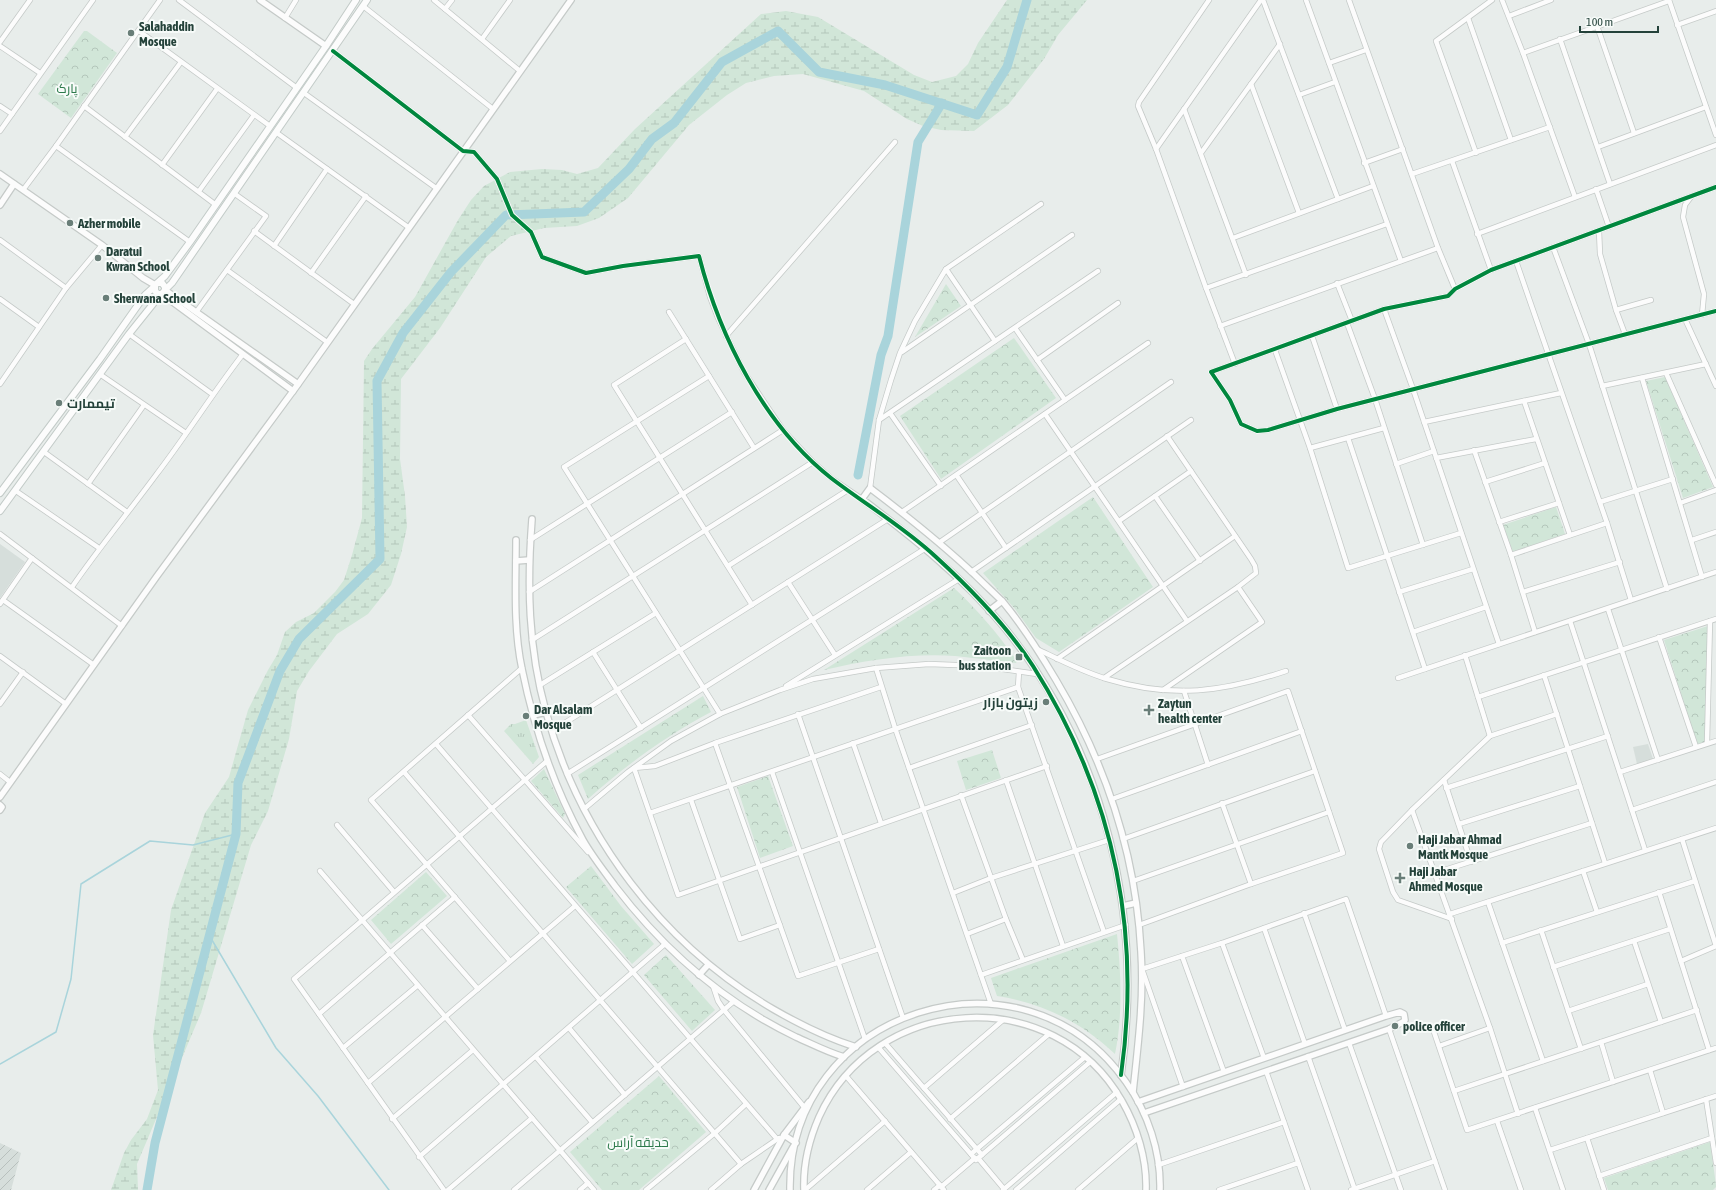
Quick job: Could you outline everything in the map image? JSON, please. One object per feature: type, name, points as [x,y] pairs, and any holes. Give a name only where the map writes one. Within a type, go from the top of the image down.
[{"type":"main road","points":[[0,493],[100,359],[145,295],[165,276],[190,242],[326,46],[356,0]]},
{"type":"main road","points":[[0,511],[101,375],[129,334],[172,283],[235,194],[367,0]]},
{"type":"main road","points":[[156,285],[164,284],[163,292]]},
{"type":"main road","points":[[156,285],[155,292],[163,292]]},
{"type":"street","points":[[0,42],[30,0]]},
{"type":"street","points":[[0,131],[93,0]]},
{"type":"street","points":[[23,190],[160,0]]},
{"type":"street","points":[[179,0],[297,88]]},
{"type":"street","points":[[260,0],[326,46]]},
{"type":"street","points":[[285,18],[296,0]]},
{"type":"street","points":[[434,0],[520,71]]},
{"type":"street","points":[[445,9],[452,0]]},
{"type":"street","points":[[482,39],[510,0]]},
{"type":"street","points":[[0,797],[298,384],[408,227],[571,0]]},
{"type":"street","points":[[1209,0],[1139,102],[1139,108],[1156,149],[1235,364]]},
{"type":"street","points":[[1156,149],[1262,0]]},
{"type":"street","points":[[1262,0],[1338,199]]},
{"type":"street","points":[[1306,0],[1364,163],[1401,261]]},
{"type":"street","points":[[1349,0],[1438,248],[1455,289]]},
{"type":"street","points":[[1476,153],[1436,41],[1492,0]]},
{"type":"street","points":[[1502,0],[1523,53],[1575,197]]},
{"type":"street","points":[[1509,16],[1551,0]]},
{"type":"street","points":[[1523,53],[1669,0],[1716,135]]},
{"type":"street","points":[[363,6],[493,109]]},
{"type":"street","points":[[1677,25],[1716,10]]},
{"type":"street","points":[[1468,18],[1511,140]]},
{"type":"street","points":[[1597,26],[1634,133]]},
{"type":"street","points":[[139,31],[270,126]]},
{"type":"street","points":[[1560,39],[1610,184]]},
{"type":"street","points":[[1201,153],[1280,44]]},
{"type":"street","points":[[0,46],[40,74]]},
{"type":"street","points":[[1329,63],[1366,50]]},
{"type":"street","points":[[333,51],[463,151],[474,152],[497,178],[512,215],[531,232],[542,257],[586,273],[623,266],[699,256],[710,297],[726,336],[744,372],[783,430],[813,462],[926,548],[959,579],[1003,626],[1037,674],[1059,710],[1073,737],[1092,784],[1109,840],[1126,925],[1128,1012],[1121,1075]]},
{"type":"street","points":[[125,137],[181,62]]},
{"type":"street","points":[[1299,95],[1335,82]]},
{"type":"street","points":[[1251,84],[1299,213]]},
{"type":"street","points":[[162,164],[217,88]]},
{"type":"street","points":[[304,93],[436,188]]},
{"type":"street","points":[[0,106],[12,114]]},
{"type":"street","points":[[84,106],[216,205]]},
{"type":"street","points":[[1598,147],[1706,107]]},
{"type":"street","points":[[1184,109],[1246,275]]},
{"type":"street","points":[[199,191],[254,115]]},
{"type":"street","points":[[1412,174],[1550,127]]},
{"type":"street","points":[[277,133],[408,227]]},
{"type":"street","points":[[726,336],[895,142]]},
{"type":"street","points":[[1477,234],[1716,145]]},
{"type":"street","points":[[56,146],[190,242]]},
{"type":"street","points":[[1364,163],[1403,149]]},
{"type":"street","points":[[1452,161],[1491,270]]},
{"type":"street","points":[[274,246],[327,169]]},
{"type":"street","points":[[0,174],[102,245],[143,278],[156,285]]},
{"type":"street","points":[[0,205],[14,184]]},
{"type":"street","points":[[1233,238],[1373,186]]},
{"type":"street","points":[[1716,187],[1491,270],[1455,289],[1448,296],[1384,310],[1211,372],[1230,400],[1241,424],[1257,431],[1268,430],[1337,409],[1716,311]]},
{"type":"street","points":[[1596,189],[1609,227]]},
{"type":"street","points":[[197,311],[266,216],[235,194]]},
{"type":"street","points":[[311,273],[366,196]]},
{"type":"street","points":[[1692,196],[1685,205],[1683,216],[1704,294],[1702,315]]},
{"type":"street","points":[[862,499],[870,488],[879,420],[900,353],[915,321],[946,269],[1041,204]]},
{"type":"street","points":[[1206,288],[1387,224]]},
{"type":"street","points":[[254,231],[354,304]]},
{"type":"street","points":[[1599,231],[1600,254],[1616,310],[1625,334]]},
{"type":"street","points":[[900,353],[1072,235]]},
{"type":"street","points":[[0,240],[66,288]]},
{"type":"street","points":[[0,384],[66,288],[102,245]]},
{"type":"street","points":[[1553,247],[1589,344],[1667,589]]},
{"type":"street","points":[[1220,326],[1438,248]]},
{"type":"street","points":[[1516,261],[1600,502],[1631,600]]},
{"type":"street","points":[[946,269],[995,341]]},
{"type":"street","points":[[227,270],[327,342]]},
{"type":"street","points":[[879,420],[1098,271]]},
{"type":"street","points":[[1337,284],[1423,545]]},
{"type":"street","points":[[163,292],[197,311],[298,384]]},
{"type":"street","points":[[163,292],[242,354],[293,390]]},
{"type":"street","points":[[0,299],[39,327]]},
{"type":"street","points":[[1616,310],[1651,300]]},
{"type":"street","points":[[1037,360],[1118,303]]},
{"type":"street","points":[[1384,310],[1413,389],[1499,644]]},
{"type":"street","points":[[669,312],[754,448]]},
{"type":"street","points":[[1685,319],[1716,386]]},
{"type":"street","points":[[1015,328],[1065,400]]},
{"type":"street","points":[[129,334],[212,394]]},
{"type":"street","points":[[1312,336],[1337,409]]},
{"type":"street","points":[[686,339],[614,385],[752,605]]},
{"type":"street","points":[[902,512],[957,476],[1148,343]]},
{"type":"street","points":[[1275,350],[1310,448],[1348,568],[1461,533]]},
{"type":"street","points":[[72,587],[99,548],[186,433],[212,394],[242,354]]},
{"type":"street","points":[[1602,386],[1706,364]]},
{"type":"street","points":[[1666,373],[1716,485]]},
{"type":"street","points":[[101,375],[186,433]]},
{"type":"street","points":[[709,376],[564,467],[720,714]]},
{"type":"street","points":[[1642,378],[1702,577]]},
{"type":"street","points":[[940,542],[1171,382]]},
{"type":"street","points":[[1424,422],[1561,393]]},
{"type":"street","points":[[1524,401],[1570,535]]},
{"type":"street","points":[[88,484],[144,405]]},
{"type":"street","points":[[530,540],[732,412]]},
{"type":"street","points":[[890,413],[941,486]]},
{"type":"street","points":[[1045,414],[1187,621]]},
{"type":"street","points":[[971,572],[1191,420]]},
{"type":"street","points":[[1310,448],[1384,428]]},
{"type":"street","points":[[529,592],[783,430]]},
{"type":"street","points":[[1104,678],[1255,575],[1257,570],[1167,436]]},
{"type":"street","points":[[1348,438],[1425,669]]},
{"type":"street","points":[[1436,458],[1536,439]]},
{"type":"street","points":[[1474,450],[1511,555],[1535,632]]},
{"type":"street","points":[[1396,464],[1434,451]]},
{"type":"street","points":[[44,452],[127,512]]},
{"type":"street","points":[[532,640],[813,462]]},
{"type":"street","points":[[1485,482],[1545,462]]},
{"type":"street","points":[[1119,521],[1191,471]]},
{"type":"street","points":[[957,476],[1006,548]]},
{"type":"street","points":[[1600,502],[1673,479]]},
{"type":"street","points":[[870,488],[940,542],[1002,601],[1037,649],[1071,706],[1097,759],[1112,799],[1124,839],[1133,881],[1139,925],[1142,969],[1140,1022],[1133,1092]]},
{"type":"street","points":[[728,566],[848,490]]},
{"type":"street","points":[[1680,503],[1716,490]]},
{"type":"street","points":[[16,491],[99,548]]},
{"type":"street","points":[[1155,496],[1200,561]]},
{"type":"street","points":[[1499,522],[1559,503]]},
{"type":"street","points":[[532,518],[529,560],[529,616],[540,686],[546,712],[567,774],[584,809],[609,853],[638,893],[665,924],[708,965],[740,988],[787,1018],[816,1032],[856,1047]]},
{"type":"street","points":[[552,731],[888,519]]},
{"type":"street","points":[[1511,555],[1607,523]]},
{"type":"street","points":[[1692,540],[1716,532]]},
{"type":"street","points":[[0,534],[122,626]]},
{"type":"street","points":[[1057,659],[1235,536]]},
{"type":"street","points":[[516,540],[516,613],[522,668],[533,715],[547,761],[571,816],[596,861]]},
{"type":"street","points":[[567,774],[926,548]]},
{"type":"street","points":[[32,558],[1,602],[94,665]]},
{"type":"street","points":[[516,562],[529,560]]},
{"type":"street","points":[[1523,592],[1620,562]]},
{"type":"street","points":[[1399,592],[1473,569]]},
{"type":"street","points":[[1398,678],[1716,572]]},
{"type":"street","points":[[780,690],[959,579]]},
{"type":"street","points":[[788,582],[835,655]]},
{"type":"street","points":[[1163,690],[1262,622],[1238,587]]},
{"type":"street","points":[[989,611],[1002,601]]},
{"type":"street","points":[[1413,632],[1486,607]]},
{"type":"street","points":[[1608,608],[1658,760]]},
{"type":"street","points":[[540,686],[656,613]]},
{"type":"street","points":[[1478,697],[1716,619]]},
{"type":"street","points":[[1570,621],[1645,850]]},
{"type":"street","points":[[1707,743],[1710,621]]},
{"type":"street","points":[[1659,637],[1696,747]]},
{"type":"street","points":[[1037,649],[1057,659],[1104,678],[1147,688],[1163,690],[1184,691],[1219,689],[1240,685],[1286,671]]},
{"type":"street","points":[[593,652],[641,728]]},
{"type":"street","points":[[1465,655],[1490,736]]},
{"type":"street","points":[[0,656],[66,704]]},
{"type":"street","points":[[584,809],[652,754],[720,714],[780,690],[813,679],[876,668],[915,665],[982,666],[1037,674]]},
{"type":"street","points":[[510,961],[371,800],[522,668]]},
{"type":"street","points":[[876,668],[895,728],[991,1004]]},
{"type":"street","points":[[0,704],[23,672]]},
{"type":"street","points":[[1018,672],[1018,687],[1104,932]]},
{"type":"street","points":[[1544,675],[1605,864]]},
{"type":"street","points":[[881,687],[798,714],[655,766],[634,768],[678,894],[760,867],[961,794],[1047,766]]},
{"type":"street","points":[[650,813],[1018,687]]},
{"type":"street","points":[[1184,691],[1208,765]]},
{"type":"street","points":[[1097,759],[1288,691],[1343,853],[1250,884],[1139,925]]},
{"type":"street","points":[[533,715],[546,712]]},
{"type":"street","points":[[798,714],[903,1018]]},
{"type":"street","points":[[1557,714],[1490,736],[1412,810],[1381,842],[1379,849],[1393,892],[1398,900],[1451,917],[1488,902],[1716,828]]},
{"type":"street","points":[[468,715],[596,861],[635,911],[665,944],[699,975],[733,1002],[780,1029],[822,1049],[844,1057]]},
{"type":"street","points":[[910,768],[1032,725]]},
{"type":"street","points":[[1112,799],[1302,731]]},
{"type":"street","points":[[1446,788],[1608,736]]},
{"type":"street","points":[[1620,772],[1716,741]]},
{"type":"street","points":[[716,743],[798,976],[879,949]]},
{"type":"street","points":[[853,743],[881,823]]},
{"type":"street","points":[[436,744],[777,1139]]},
{"type":"street","points":[[444,1190],[419,1157],[294,979],[547,761]]},
{"type":"street","points":[[1124,839],[1315,771]]},
{"type":"street","points":[[404,772],[741,1164]]},
{"type":"street","points":[[772,772],[865,1040]]},
{"type":"street","points":[[0,774],[10,782]]},
{"type":"street","points":[[1006,780],[1063,946]]},
{"type":"street","points":[[1444,780],[1471,862]]},
{"type":"street","points":[[1632,810],[1716,782]]},
{"type":"street","points":[[1459,824],[1580,786]]},
{"type":"street","points":[[961,794],[1006,919],[1023,960]]},
{"type":"street","points":[[691,800],[740,939],[780,925]]},
{"type":"street","points":[[1222,803],[1250,884]]},
{"type":"street","points":[[1412,810],[1490,1028],[1518,1114]]},
{"type":"street","points":[[1133,881],[1329,812]]},
{"type":"street","points":[[1435,873],[1592,823]]},
{"type":"street","points":[[337,825],[394,892]]},
{"type":"street","points":[[1681,961],[1716,946],[1682,839]]},
{"type":"street","points":[[953,894],[991,878],[1109,840]]},
{"type":"street","points":[[320,871],[390,952],[417,986],[594,1190]]},
{"type":"street","points":[[1583,871],[1597,912]]},
{"type":"street","points":[[1502,943],[1695,881]]},
{"type":"street","points":[[1659,892],[1709,1050]]},
{"type":"street","points":[[319,1014],[455,897]]},
{"type":"street","points":[[1142,969],[1222,943],[1346,899],[1386,1016]]},
{"type":"street","points":[[1488,902],[1543,1061]]},
{"type":"street","points":[[1123,906],[1136,903]]},
{"type":"street","points":[[368,1083],[576,906]]},
{"type":"street","points":[[1304,913],[1345,1030]]},
{"type":"street","points":[[967,934],[1006,919]]},
{"type":"street","points":[[422,925],[478,989]]},
{"type":"street","points":[[981,975],[1126,925]]},
{"type":"street","points":[[1264,928],[1305,1044]]},
{"type":"street","points":[[1553,967],[1670,929]]},
{"type":"street","points":[[1541,930],[1581,1049]]},
{"type":"street","points":[[1634,941],[1661,1022]]},
{"type":"street","points":[[1222,943],[1264,1058]]},
{"type":"street","points":[[419,1157],[665,944]]},
{"type":"street","points":[[1182,956],[1224,1072]]},
{"type":"street","points":[[699,975],[708,965]]},
{"type":"street","points":[[1142,969],[1183,1087]]},
{"type":"street","points":[[1568,1011],[1648,984]]},
{"type":"street","points":[[343,1048],[417,986]]},
{"type":"street","points":[[713,986],[718,1001],[724,1010],[804,1107]]},
{"type":"street","points":[[514,1190],[733,1002]]},
{"type":"street","points":[[790,1190],[791,1167],[796,1143],[804,1118],[827,1077],[844,1057],[883,1028],[903,1018],[924,1010],[952,1004],[991,1004],[1026,1010],[1047,1017],[1067,1027],[1102,1054],[1121,1075],[1133,1092],[1144,1113],[1154,1142],[1160,1190]]},
{"type":"street","points":[[1454,1091],[1697,1010]]},
{"type":"street","points":[[1138,1102],[1386,1016],[1400,1012],[1404,1014],[1405,1020],[1390,1029],[1144,1113]]},
{"type":"street","points":[[804,1190],[805,1164],[815,1128],[832,1094],[856,1064],[878,1047],[909,1030],[939,1021],[976,1017],[1003,1019],[1031,1026],[1049,1034],[1065,1042],[1090,1062],[1107,1079],[1117,1092],[1127,1110],[1138,1138],[1144,1164],[1146,1188],[1141,1190]]},
{"type":"street","points":[[924,1088],[1003,1019]]},
{"type":"street","points":[[568,1028],[625,1095]]},
{"type":"street","points":[[1439,1046],[1490,1028]]},
{"type":"street","points":[[1390,1029],[1446,1190]]},
{"type":"street","points":[[1434,1032],[1467,1130],[1716,1048]]},
{"type":"street","points":[[950,1119],[1049,1034]]},
{"type":"street","points":[[1349,1042],[1401,1190]]},
{"type":"street","points":[[1601,1042],[1614,1082]]},
{"type":"street","points":[[885,1043],[977,1149]]},
{"type":"street","points":[[878,1047],[1005,1188],[1012,1190]]},
{"type":"street","points":[[392,1119],[473,1050]]},
{"type":"street","points":[[1308,1056],[1354,1190],[1436,1161]]},
{"type":"street","points":[[536,1057],[592,1122]]},
{"type":"street","points":[[976,1156],[977,1149],[1084,1057]]},
{"type":"street","points":[[934,1190],[942,1187],[976,1156],[1090,1062]]},
{"type":"street","points":[[1650,1070],[1663,1113]]},
{"type":"street","points":[[1266,1071],[1308,1190]]},
{"type":"street","points":[[846,1076],[942,1187]]},
{"type":"street","points":[[1005,1188],[1117,1092]]},
{"type":"street","points":[[754,1190],[784,1135],[804,1107],[815,1096]]},
{"type":"street","points":[[1550,1150],[1716,1096]]},
{"type":"street","points":[[1706,1099],[1716,1163]]},
{"type":"street","points":[[1016,1190],[1121,1100]]},
{"type":"street","points":[[646,1190],[715,1134],[746,1104]]},
{"type":"street","points":[[1535,1108],[1563,1190]]},
{"type":"street","points":[[448,1190],[532,1118]]},
{"type":"street","points":[[804,1190],[885,1121]]},
{"type":"street","points":[[1497,1121],[1521,1190]]},
{"type":"street","points":[[1158,1165],[1284,1122]]},
{"type":"street","points":[[784,1135],[796,1143]]},
{"type":"street","points":[[711,1190],[741,1164],[784,1135]]},
{"type":"street","points":[[1078,1190],[1138,1138]]},
{"type":"street","points":[[1587,1138],[1604,1190]]},
{"type":"street","points":[[1599,1176],[1712,1138]]},
{"type":"street","points":[[769,1190],[796,1143]]},
{"type":"street","points":[[867,1190],[912,1152]]},
{"type":"street","points":[[1219,1190],[1298,1163]]},
{"type":"street","points":[[580,1190],[588,1183]]},
{"type":"shaded area","points":[[0,544],[25,562],[0,598]]},
{"type":"shaded area","points":[[1648,744],[1653,759],[1637,764],[1633,747]]},
{"type":"shaded area","points":[[0,1143],[21,1153],[11,1190],[0,1190]]},
{"type":"green space","points":[[1007,0],[1087,0],[1058,35],[1044,59],[1008,105],[974,131],[941,130],[923,126],[907,119],[864,91],[803,74],[774,76],[746,83],[727,95],[689,125],[628,198],[599,218],[577,226],[544,228],[511,236],[486,257],[440,328],[401,379],[400,459],[407,527],[401,554],[391,585],[368,614],[337,634],[309,671],[297,691],[289,739],[268,811],[251,845],[201,1013],[137,1164],[138,1190],[111,1190],[124,1153],[131,1140],[147,1119],[158,1090],[153,1035],[171,910],[205,813],[229,777],[248,710],[277,655],[285,632],[296,622],[314,613],[335,592],[344,580],[352,555],[362,518],[364,361],[372,349],[415,297],[458,220],[471,200],[484,186],[510,172],[542,169],[562,170],[577,174],[598,168],[635,129],[761,14],[786,11],[818,17],[914,75],[932,82],[956,76],[968,64],[978,43]]},
{"type":"green space","name":"پارک","points":[[84,31],[87,31],[117,53],[71,118],[38,94]]},
{"type":"green space","points":[[946,284],[961,306],[915,337]]},
{"type":"green space","points":[[1014,338],[1056,398],[941,479],[900,416]]},
{"type":"green space","points":[[1665,377],[1713,487],[1683,498],[1646,381]]},
{"type":"green space","points":[[1093,497],[1153,587],[1059,652],[1036,638],[1015,609],[983,573]]},
{"type":"green space","points":[[1556,507],[1565,534],[1513,552],[1503,525]]},
{"type":"green space","points":[[954,588],[995,632],[1017,661],[1016,663],[955,656],[906,656],[873,660],[824,670]]},
{"type":"green space","points":[[1708,626],[1706,742],[1697,744],[1664,640]]},
{"type":"green space","points":[[703,696],[711,712],[678,731],[647,752],[617,774],[588,799],[578,775]]},
{"type":"green space","points":[[526,720],[539,757],[533,764],[504,731],[511,724]]},
{"type":"green space","points":[[992,750],[1001,778],[966,790],[957,761]]},
{"type":"green space","points":[[544,769],[565,814],[563,818],[531,781]]},
{"type":"green space","points":[[768,776],[793,846],[760,858],[737,787]]},
{"type":"green space","points":[[591,866],[621,906],[654,944],[632,964],[566,887]]},
{"type":"green space","points":[[426,872],[447,896],[391,944],[371,920]]},
{"type":"green space","points":[[1117,934],[1120,964],[1120,1010],[1118,1040],[1115,1054],[1089,1032],[1075,1023],[1046,1009],[1014,999],[997,996],[991,978]]},
{"type":"green space","points":[[666,955],[715,1010],[692,1031],[644,975]]},
{"type":"green space","name":"حديقه آراس","points":[[659,1076],[706,1132],[639,1190],[602,1190],[570,1152]]},
{"type":"green space","points":[[1710,1142],[1716,1185],[1713,1190],[1608,1190],[1604,1178]]},
{"type":"waterway","points":[[147,1190],[155,1143],[236,834],[238,783],[280,671],[299,639],[380,559],[377,381],[403,333],[451,272],[506,215],[584,212],[629,169],[652,139],[674,123],[722,62],[778,31],[819,72],[885,85],[977,115],[1007,67],[1027,0]]},
{"type":"waterway","points":[[858,475],[881,355],[888,336],[918,142],[942,103]]},
{"type":"waterway","points":[[0,1064],[56,1032],[71,979],[81,884],[150,841],[193,845],[236,834]]},
{"type":"waterway","points":[[209,935],[276,1048],[318,1096],[389,1190]]},
{"type":"cycle path","points":[[333,51],[463,151],[474,152],[497,179],[512,215],[531,232],[542,257],[586,273],[623,266],[699,256],[719,318],[732,348],[765,406],[785,432],[807,457],[831,478],[898,526],[936,557],[1000,622],[1023,651],[1060,713],[1083,762],[1101,812],[1114,862],[1123,914],[1127,967],[1126,1020],[1121,1075]]},
{"type":"cycle path","points":[[1716,187],[1491,270],[1455,289],[1448,296],[1384,309],[1211,372],[1230,400],[1241,424],[1257,431],[1268,430],[1337,409],[1716,311]]},
{"type":"place","name":"Salahaddin Mosque","points":[[131,33]]},
{"type":"place","name":"Azher mobile","points":[[70,223]]},
{"type":"place","name":"Daratui Kwran School","points":[[98,258]]},
{"type":"place","name":"Sherwana School","points":[[106,298]]},
{"type":"place","name":"تیممارت","points":[[59,403]]},
{"type":"place","name":"Zaitoon bus station","points":[[1019,657]]},
{"type":"place","name":"زيتون بازار","points":[[1046,702]]},
{"type":"place","name":"Zaytun health center","points":[[1149,710]]},
{"type":"place","name":"Dar Alsalam Mosque","points":[[526,716]]},
{"type":"place","name":"Haji Jabar Ahmad Mantk Mosque","points":[[1410,846]]},
{"type":"place","name":"Haji Jabar Ahmed Mosque","points":[[1400,878]]},
{"type":"place","name":"police officer","points":[[1395,1026]]}]
